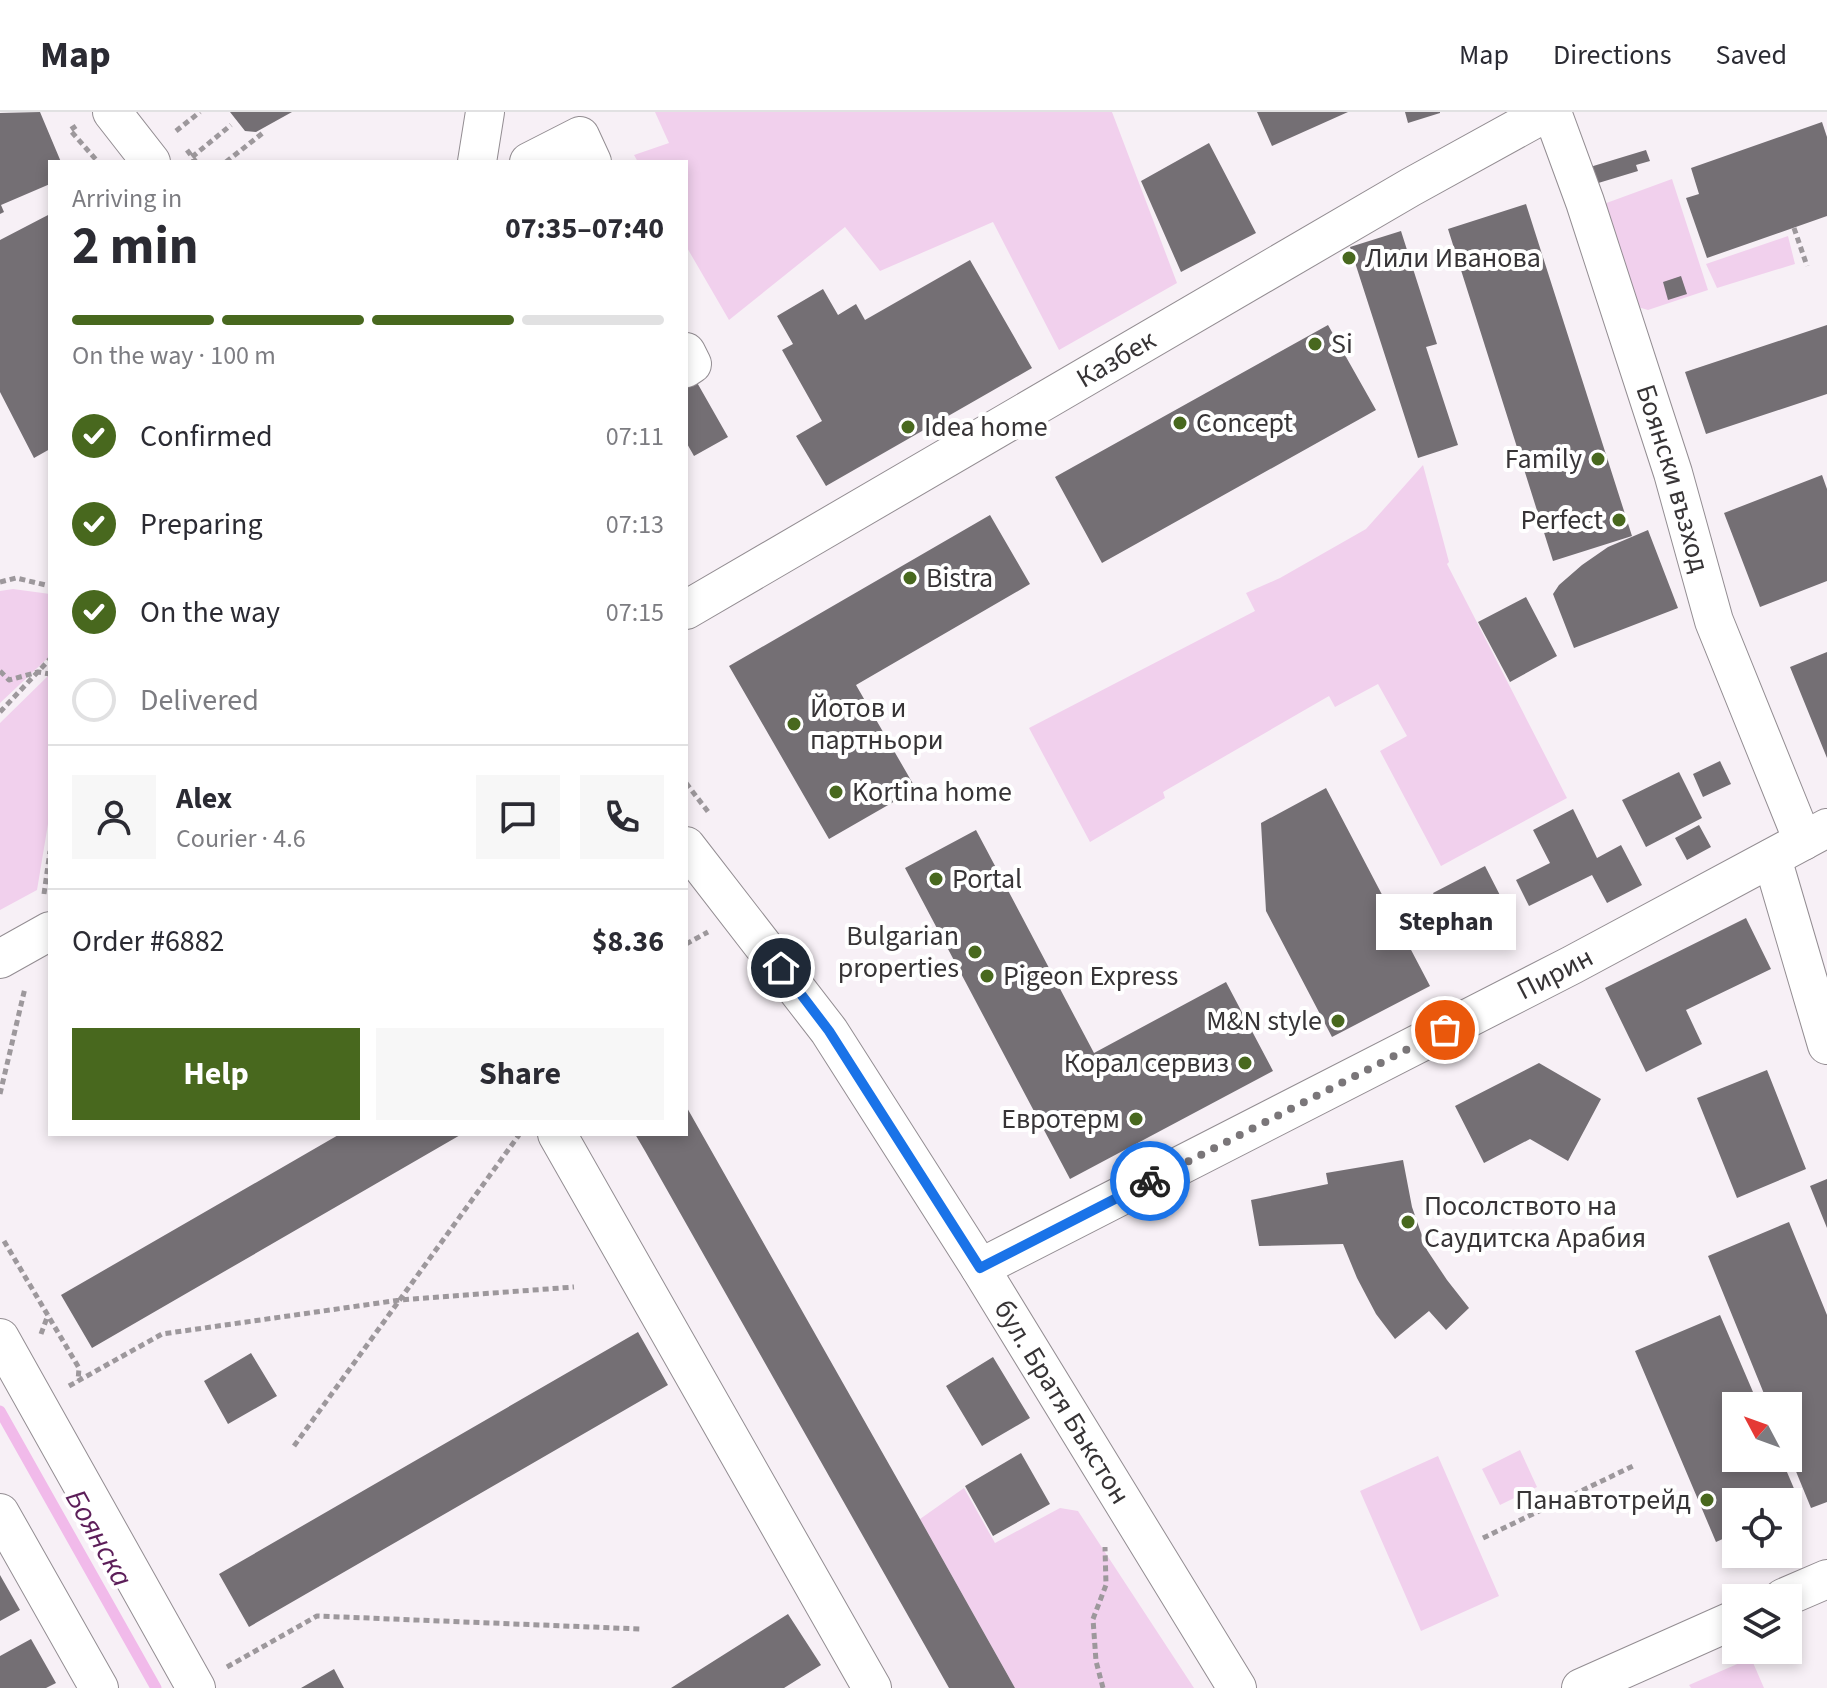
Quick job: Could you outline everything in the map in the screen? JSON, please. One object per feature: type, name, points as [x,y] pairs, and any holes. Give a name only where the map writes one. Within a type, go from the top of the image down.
[{"type":"street","points":[[112,112],[162,148]]},
{"type":"street","points":[[477,160],[485,112]]},
{"type":"street","name":"Боянски възход","points":[[1550,112],[1585,202],[1679,471],[1714,621],[1800,842],[1827,1045]]},
{"type":"street","name":"Казбек","points":[[688,609],[1411,187],[1550,112]]},
{"type":"street","points":[[533,160],[580,136],[591,160]]},
{"type":"street","name":"Пирин","points":[[980,1268],[1572,965],[1800,842]]},
{"type":"street","name":"бул. Братя Бъкстон","points":[[688,849],[829,1031],[980,1268],[1237,1688]]},
{"type":"street","points":[[14,970],[47,913]]},
{"type":"street","points":[[558,1136],[872,1688]]},
{"type":"street","points":[[0,1338],[195,1687]]},
{"type":"street","points":[[0,1513],[99,1688]]},
{"type":"street","points":[[1802,1590],[1827,1579]]},
{"type":"street","points":[[1581,1688],[1722,1625]]},
{"type":"path","points":[[162,148],[200,112]]},
{"type":"path","points":[[192,157],[231,125]]},
{"type":"path","points":[[73,128],[97,160]]},
{"type":"path","points":[[229,160],[264,132]]},
{"type":"path","points":[[1794,228],[1807,266]]},
{"type":"path","points":[[0,582],[16,578],[48,586]]},
{"type":"path","points":[[0,712],[48,661]]},
{"type":"path","points":[[0,671],[9,680],[38,672],[48,674]]},
{"type":"path","points":[[47,913],[48,892]]},
{"type":"path","points":[[688,943],[709,932]]},
{"type":"path","points":[[0,1094],[14,970]]},
{"type":"path","points":[[294,1446],[519,1136]]},
{"type":"path","points":[[4,1241],[79,1368],[78,1381]]},
{"type":"path","points":[[37,1403],[162,1334],[400,1300],[574,1287]]},
{"type":"path","points":[[38,1343],[48,1315]]},
{"type":"path","points":[[1483,1538],[1633,1466]]},
{"type":"path","points":[[1103,1688],[1096,1661],[1093,1619],[1106,1585],[1106,1540]]},
{"type":"path","points":[[195,1687],[317,1616],[640,1629]]},
{"type":"shaded area","points":[[655,112],[1112,112],[1177,283],[1059,350],[993,222],[880,271],[845,227],[729,320],[688,249],[688,160],[637,160],[634,155],[669,143]]},
{"type":"shaded area","points":[[1672,179],[1708,290],[1648,310],[1638,307],[1601,205]]},
{"type":"shaded area","points":[[1788,236],[1795,264],[1717,288],[1706,264]]},
{"type":"shaded area","points":[[1423,465],[1449,562],[1447,564],[1567,798],[1441,866],[1380,751],[1407,736],[1378,684],[1335,707],[1329,696],[1163,792],[1165,798],[1090,842],[1029,728],[1255,611],[1246,593],[1280,578],[1366,529]]},
{"type":"shaded area","points":[[13,589],[48,594],[48,658],[0,703],[0,591]]},
{"type":"shaded area","points":[[48,676],[48,824],[37,890],[0,910],[0,723]]},
{"type":"shaded area","points":[[1520,1450],[1537,1487],[1500,1505],[1482,1469]]},
{"type":"shaded area","points":[[1438,1456],[1499,1596],[1421,1631],[1360,1491]]},
{"type":"shaded area","points":[[964,1488],[995,1543],[1060,1508],[1078,1511],[1194,1688],[1015,1688],[920,1519]]},
{"type":"shaded area","points":[[1737,1664],[1754,1664],[1764,1688],[1691,1688],[1689,1685]]},
{"type":"building","points":[[40,112],[60,160],[48,160],[48,185],[1,205],[4,212],[0,214],[0,113]]},
{"type":"building","points":[[230,112],[292,112],[256,132],[245,131]]},
{"type":"building","points":[[1257,112],[1348,112],[1272,146]]},
{"type":"building","points":[[1405,112],[1440,112],[1440,113],[1408,123]]},
{"type":"building","points":[[1822,122],[1827,137],[1827,216],[1707,258],[1686,198],[1699,194],[1691,168]]},
{"type":"building","points":[[1209,143],[1256,233],[1181,272],[1141,181]]},
{"type":"building","points":[[1646,150],[1650,161],[1636,165],[1638,171],[1595,184],[1590,167]]},
{"type":"building","points":[[1526,204],[1632,536],[1553,561],[1448,229]]},
{"type":"building","points":[[48,215],[48,450],[34,458],[0,392],[0,240]]},
{"type":"building","points":[[1401,231],[1437,344],[1426,347],[1458,445],[1418,458],[1350,247]]},
{"type":"building","points":[[970,260],[1032,368],[826,486],[796,436],[822,421],[782,350],[793,344],[777,316],[823,289],[838,315],[856,304],[865,320]]},
{"type":"building","points":[[1681,276],[1687,294],[1668,300],[1663,282]]},
{"type":"building","points":[[1328,325],[1376,410],[1102,563],[1055,477]]},
{"type":"building","points":[[1827,325],[1827,394],[1706,434],[1685,372]]},
{"type":"building","points":[[695,379],[728,437],[694,456],[688,446],[688,383]]},
{"type":"building","points":[[1822,475],[1827,489],[1827,581],[1760,607],[1724,513]]},
{"type":"building","points":[[990,515],[1030,584],[856,685],[916,789],[829,839],[729,666]]},
{"type":"building","points":[[1648,530],[1678,608],[1574,648],[1553,594],[1582,565],[1608,547]]},
{"type":"building","points":[[1526,597],[1557,656],[1510,682],[1478,622]]},
{"type":"building","points":[[1827,652],[1827,758],[1790,667]]},
{"type":"building","points":[[1720,761],[1731,784],[1703,797],[1693,774]]},
{"type":"building","points":[[1679,772],[1702,818],[1646,847],[1622,800]]},
{"type":"building","points":[[1326,788],[1430,986],[1332,1037],[1266,911],[1261,823]]},
{"type":"building","points":[[1573,809],[1597,858],[1621,845],[1642,885],[1607,903],[1592,875],[1529,906],[1516,880],[1550,863],[1533,830]]},
{"type":"building","points":[[1699,825],[1711,847],[1687,860],[1675,838]]},
{"type":"building","points":[[976,830],[1094,1053],[1226,982],[1273,1071],[1070,1179],[905,868]]},
{"type":"building","points":[[1485,866],[1505,905],[1453,932],[1433,893]]},
{"type":"building","points":[[1746,918],[1771,969],[1686,1010],[1702,1044],[1646,1072],[1605,988]]},
{"type":"building","points":[[1539,1063],[1601,1099],[1568,1161],[1530,1139],[1484,1163],[1455,1106]]},
{"type":"building","points":[[1767,1070],[1806,1169],[1737,1198],[1697,1098]]},
{"type":"building","points":[[688,1110],[1015,1688],[949,1688],[636,1136],[688,1136]]},
{"type":"building","points":[[337,1136],[459,1136],[92,1348],[61,1295]]},
{"type":"building","points":[[1403,1160],[1412,1207],[1427,1250],[1469,1308],[1446,1330],[1429,1311],[1395,1339],[1376,1314],[1343,1244],[1259,1246],[1251,1200],[1328,1184],[1326,1173]]},
{"type":"building","points":[[1827,1179],[1827,1228],[1810,1186]]},
{"type":"building","points":[[1789,1222],[1827,1315],[1827,1502],[1811,1508],[1796,1472],[1802,1472],[1802,1392],[1763,1392],[1708,1256]]},
{"type":"building","points":[[1720,1315],[1753,1392],[1722,1392],[1722,1472],[1787,1472],[1794,1488],[1722,1488],[1722,1539],[1716,1542],[1635,1351]]},
{"type":"building","points":[[638,1332],[668,1385],[249,1627],[219,1574]]},
{"type":"building","points":[[251,1353],[277,1396],[228,1424],[204,1381]]},
{"type":"building","points":[[993,1357],[1030,1418],[982,1446],[946,1386]]},
{"type":"building","points":[[1021,1453],[1050,1504],[993,1536],[965,1486]]},
{"type":"building","points":[[0,1575],[20,1610],[0,1621]]},
{"type":"building","points":[[788,1614],[821,1665],[784,1688],[671,1688]]},
{"type":"building","points":[[31,1639],[56,1683],[46,1688],[0,1688],[0,1656]]},
{"type":"building","points":[[334,1669],[344,1688],[301,1688]]},
{"type":"waterway","name":"Боянска","points":[[0,1411],[156,1688]]},
{"type":"way so far","points":[[1150,1181],[1445,1030]]},
{"type":"place","name":"Лили Иванова","points":[[1349,258]]},
{"type":"place","name":"Si","points":[[1315,344]]},
{"type":"place","name":"Concept","points":[[1180,423]]},
{"type":"place","name":"Idea home","points":[[908,427]]},
{"type":"place","name":"Family","points":[[1598,459]]},
{"type":"place","name":"Perfect","points":[[1619,520]]},
{"type":"place","name":"Bistra","points":[[910,578]]},
{"type":"place","name":"Йотов и партньори","points":[[794,724]]},
{"type":"place","name":"Kortina home","points":[[836,792]]},
{"type":"place","name":"Portal","points":[[936,879]]},
{"type":"place","name":"Bulgarian properties","points":[[975,952]]},
{"type":"place","name":"Pigeon Express","points":[[987,976]]},
{"type":"place","name":"M&N style","points":[[1338,1021]]},
{"type":"place","name":"Stephan","points":[[1445,1030]]},
{"type":"place","name":"Корал сервиз","points":[[1245,1063]]},
{"type":"place","name":"Евротерм","points":[[1136,1119]]},
{"type":"place","name":"Посолството на Саудитска Арабия","points":[[1408,1222]]},
{"type":"place","name":"Панавтотрейд","points":[[1707,1500]]},
{"type":"route","points":[[781,968],[829,1031],[980,1268],[1150,1181]]}]
